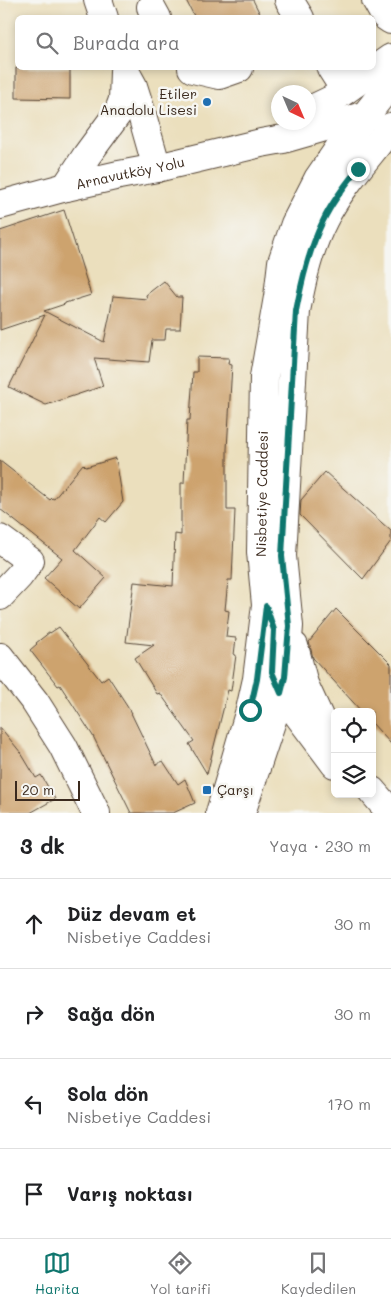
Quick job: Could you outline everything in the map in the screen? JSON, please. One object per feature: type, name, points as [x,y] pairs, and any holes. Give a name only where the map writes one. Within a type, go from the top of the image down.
[{"type":"main road","points":[[98,0],[103,15]]},
{"type":"main road","points":[[289,0],[298,15]]},
{"type":"main road","points":[[376,0],[385,16],[391,21],[376,31]]},
{"type":"main road","points":[[124,70],[140,108],[157,168]]},
{"type":"main road","points":[[66,187],[118,113],[123,100],[124,70]]},
{"type":"main road","points":[[198,70],[219,74],[232,70]]},
{"type":"main road","points":[[316,108],[331,100],[338,79],[389,76],[378,113],[316,124]]},
{"type":"main road","name":"Nisbetiye Caddesi","points":[[220,813],[250,710],[257,679],[266,606],[261,552],[264,377],[282,262],[295,224],[318,179],[338,150],[378,113]]},
{"type":"main road","name":"Nisbetiye Caddesi","points":[[241,813],[285,677],[289,626],[282,556],[296,311],[302,279],[320,228],[336,199],[346,183],[391,127]]},
{"type":"main road","name":"Arnavutköy Yolu","points":[[0,205],[66,187],[261,143],[276,130]]},
{"type":"main road","points":[[293,130],[314,145],[319,166],[318,179]]},
{"type":"main road","points":[[0,539],[30,561],[0,596]]},
{"type":"main road","points":[[266,606],[274,630],[272,672],[281,693],[331,759]]},
{"type":"main road","points":[[289,626],[304,684],[331,741]]},
{"type":"main road","points":[[0,657],[35,702],[63,746],[96,813]]},
{"type":"main road","points":[[269,726],[277,724],[305,724]]},
{"type":"main road","points":[[376,796],[391,813]]},
{"type":"main road","points":[[360,798],[371,813]]},
{"type":"building","points":[[186,0],[253,0],[260,15],[194,15]]},
{"type":"building","points":[[16,70],[70,70],[70,99],[16,98]]},
{"type":"building","points":[[64,210],[91,295],[44,311],[104,342],[113,296],[147,299],[146,295],[164,281],[177,297],[182,297],[180,329],[166,329],[165,340],[152,340],[149,362],[94,358],[103,386],[46,405],[9,387],[45,315],[0,330],[0,231]]},
{"type":"building","points":[[197,357],[229,358],[228,364],[232,365],[227,449],[227,510],[235,510],[232,580],[228,580],[225,610],[229,611],[226,637],[236,638],[234,655],[236,655],[231,691],[228,690],[207,774],[189,744],[194,741],[160,693],[157,694],[135,658],[154,645],[126,642],[134,582],[173,586],[175,534],[181,535],[181,483],[184,483],[187,420],[190,420],[193,372],[197,372]]},
{"type":"building","points":[[116,458],[123,502],[106,522],[100,517],[75,550],[106,578],[79,609],[44,578],[62,558],[0,509],[0,461],[50,500],[54,499],[83,464],[86,467]]},
{"type":"building","points":[[325,472],[391,531],[391,541],[363,579],[300,515],[301,500]]},
{"type":"building","points":[[336,609],[391,664],[391,744],[376,727],[376,708],[358,708],[313,658],[309,642]]},
{"type":"building","points":[[59,627],[101,681],[108,676],[132,713],[156,765],[163,761],[178,784],[185,779],[195,803],[173,813],[131,813],[93,736],[60,685],[58,686],[30,650],[36,643]]},
{"type":"building","points":[[0,727],[21,753],[36,778],[41,775],[55,799],[30,813],[0,813]]},
{"type":"place","name":"Etiler Anadolu Lisesi","points":[[207,102]]},
{"type":"place","name":"Çarşı","points":[[207,790]]},
{"type":"route","points":[[250,710],[257,679],[266,606],[274,630],[272,672],[281,693],[285,677],[289,626],[282,556],[296,311],[302,279],[323,220],[346,183],[358,169]]}]
